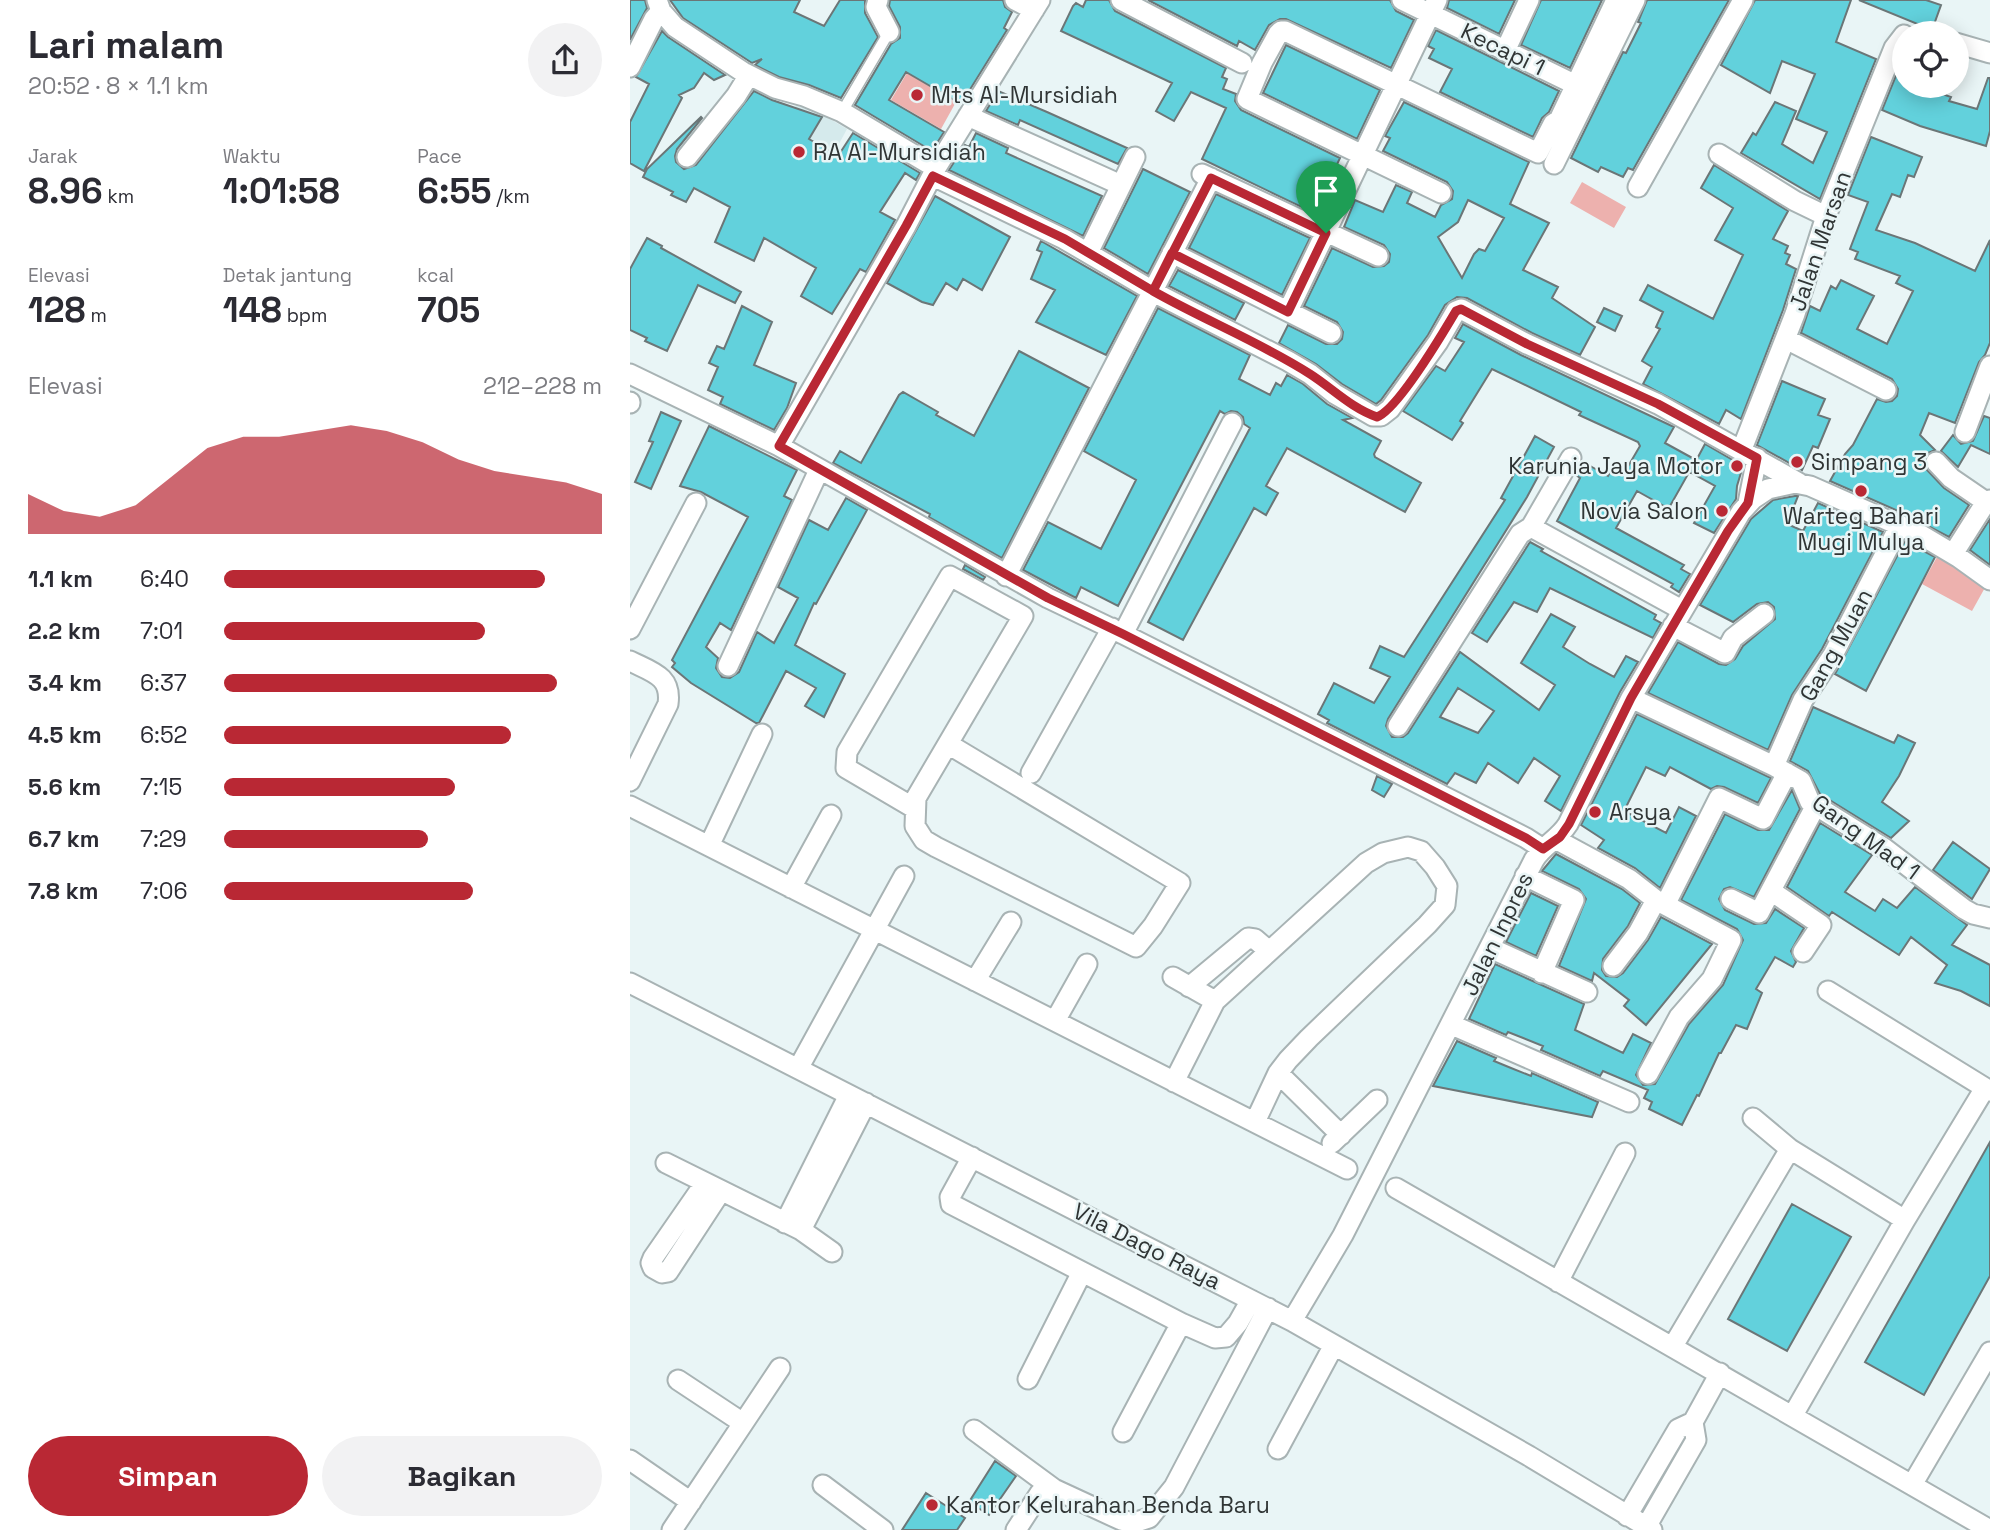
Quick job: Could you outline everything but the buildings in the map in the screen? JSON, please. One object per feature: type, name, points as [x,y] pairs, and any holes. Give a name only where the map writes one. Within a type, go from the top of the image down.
[{"type":"street","points":[[878,0],[876,7],[889,32]]},
{"type":"street","points":[[779,446],[906,226],[934,172],[1037,5],[1015,0]]},
{"type":"street","points":[[1121,0],[1241,63]]},
{"type":"street","name":"Kecapi 1","points":[[1402,0],[1434,7],[1505,51],[1576,85]]},
{"type":"street","points":[[1505,51],[1529,0]]},
{"type":"street","points":[[1441,193],[1247,99],[1262,63],[1281,30],[1538,153],[1553,124],[1559,120],[1616,0]]},
{"type":"street","points":[[1553,164],[1635,0]]},
{"type":"street","points":[[1638,187],[1743,0]]},
{"type":"street","points":[[630,67],[659,6]]},
{"type":"street","points":[[659,6],[675,26],[749,75],[775,88],[804,96],[842,112],[934,172],[1065,239],[1153,291],[1288,361],[1335,394],[1377,417],[1390,409],[1438,342],[1456,311],[1461,309],[1527,344],[1658,404],[1799,483],[1817,488],[1900,524],[1953,554],[1990,580]]},
{"type":"street","points":[[1288,312],[1434,7]]},
{"type":"street","points":[[1969,47],[1990,53]]},
{"type":"street","name":"Jalan Marsan","points":[[1748,503],[1749,454],[1826,216],[1892,53]]},
{"type":"street","points":[[687,157],[736,96],[749,75]]},
{"type":"street","points":[[968,116],[1112,181]]},
{"type":"street","points":[[1719,155],[1795,201],[1826,216]]},
{"type":"street","points":[[1088,253],[1135,157]]},
{"type":"street","points":[[982,593],[1001,573],[1153,291],[1206,176],[1378,256]]},
{"type":"street","points":[[1172,253],[1331,333]]},
{"type":"street","points":[[1786,339],[1886,390]]},
{"type":"street","points":[[1965,432],[1986,391],[1990,366]]},
{"type":"street","points":[[630,374],[779,446],[1001,573],[1526,838],[1550,844],[1629,880],[1660,902],[1731,940],[1712,979],[1679,1017],[1648,1074]]},
{"type":"street","points":[[1031,773],[1118,631],[1233,423]]},
{"type":"street","points":[[1398,726],[1520,534],[1531,527],[1571,458]]},
{"type":"street","points":[[1936,462],[1951,478],[1988,501],[1953,554]]},
{"type":"street","points":[[728,666],[819,470]]},
{"type":"street","name":"Jalan Inpres","points":[[1292,1321],[1343,1235],[1537,854],[1550,844],[1580,804],[1631,698],[1728,531],[1748,503],[1768,489],[1799,483]]},
{"type":"street","points":[[630,629],[696,503]]},
{"type":"street","name":"Gang Muan","points":[[1660,902],[1720,798],[1763,819],[1803,700],[1833,655],[1900,524]]},
{"type":"street","points":[[1531,527],[1677,618],[1725,653],[1733,638],[1764,614]]},
{"type":"street","points":[[914,808],[846,768],[847,752],[950,576],[1023,616],[916,798],[915,826],[924,840],[1136,947],[1153,926],[1180,883],[948,744]]},
{"type":"street","points":[[630,661],[663,678],[670,691],[668,704],[630,781]]},
{"type":"street","name":"Gang Mad 1","points":[[1631,698],[1801,781],[1810,802],[1884,848],[1964,909],[1990,918]]},
{"type":"street","points":[[709,846],[762,734]]},
{"type":"street","points":[[1731,899],[1759,913],[1816,805]]},
{"type":"street","points":[[630,806],[1347,1169]]},
{"type":"street","points":[[791,888],[831,815]]},
{"type":"street","points":[[1174,1082],[1215,1001],[1366,863],[1383,853],[1408,848],[1421,851],[1447,886],[1445,905],[1309,1038],[1278,1073],[1255,1122]]},
{"type":"street","points":[[799,1067],[904,876]]},
{"type":"street","points":[[1525,876],[1574,900],[1542,973]]},
{"type":"street","points":[[1771,891],[1821,925],[1803,952]]},
{"type":"street","points":[[1613,966],[1660,902]]},
{"type":"street","points":[[975,981],[1011,922]]},
{"type":"street","points":[[1215,1001],[1181,982],[1248,938],[1255,939],[1269,951]]},
{"type":"street","points":[[1499,952],[1587,992]]},
{"type":"street","points":[[1055,1021],[1087,964]]},
{"type":"street","name":"Vila Dago Raya","points":[[630,982],[1292,1321],[1529,1456],[1649,1529]]},
{"type":"street","points":[[1793,1415],[1905,1220],[1987,1090],[1828,991]]},
{"type":"street","points":[[1452,1025],[1629,1102]]},
{"type":"street","points":[[1278,1073],[1340,1135]]},
{"type":"street","points":[[793,1227],[858,1099]]},
{"type":"street","points":[[1319,1155],[1377,1100]]},
{"type":"street","points":[[1753,1118],[1790,1149],[1905,1220]]},
{"type":"street","points":[[1673,1346],[1790,1149]]},
{"type":"street","points":[[1558,1282],[1625,1153]]},
{"type":"street","points":[[972,1157],[950,1197],[951,1204],[1181,1323],[1215,1338],[1226,1337],[1259,1304]]},
{"type":"street","points":[[666,1163],[793,1227],[832,1252]]},
{"type":"street","points":[[1396,1188],[1990,1530]]},
{"type":"street","points":[[1028,1379],[1082,1272]]},
{"type":"street","points":[[974,1430],[1054,1489],[1139,1527],[1174,1487],[1259,1304]]},
{"type":"street","points":[[1123,1432],[1181,1323]]},
{"type":"street","points":[[1278,1449],[1334,1345]]},
{"type":"street","points":[[1912,1485],[1990,1352]]},
{"type":"street","points":[[672,1530],[780,1368]]},
{"type":"street","points":[[1627,1516],[1678,1429],[1693,1422],[1720,1373]]},
{"type":"street","points":[[678,1380],[743,1423]]},
{"type":"street","points":[[1649,1529],[1696,1440],[1693,1422]]},
{"type":"street","points":[[630,1460],[691,1502]]},
{"type":"street","points":[[822,1485],[883,1530]]},
{"type":"street","points":[[1016,1530],[1041,1493],[1054,1489]]},
{"type":"lane","points":[[842,112],[889,32]]},
{"type":"shaded area","points":[[907,73],[956,102],[941,129],[891,100]]},
{"type":"shaded area","name":"RA Al-Mursidiah","points":[[799,101],[847,129],[805,207],[748,175]]},
{"type":"shaded area","points":[[1582,182],[1626,207],[1614,228],[1570,203]]},
{"type":"shaded area","points":[[1937,557],[1987,584],[1972,611],[1922,584]]},
{"type":"place","name":"Mts Al-Mursidiah","points":[[917,95]]},
{"type":"place","name":"RA Al-Mursidiah","points":[[799,152]]},
{"type":"place","name":"Simpang 3","points":[[1797,462]]},
{"type":"place","name":"Karunia Jaya Motor","points":[[1737,466]]},
{"type":"place","name":"Warteg Bahari Mugi Mulya","points":[[1861,491]]},
{"type":"place","name":"Novia Salon","points":[[1722,511]]},
{"type":"place","name":"Arsya","points":[[1595,812]]},
{"type":"place","name":"Kantor Kelurahan Benda Baru","points":[[932,1505]]},
{"type":"route","points":[[1326,233],[1211,178],[1172,253],[1153,291],[1065,239],[933,176],[779,446],[1048,598],[1526,838],[1543,849],[1560,837],[1569,824],[1631,698],[1728,531],[1748,503],[1757,458],[1658,404],[1527,344],[1461,309],[1456,311],[1438,342],[1390,409],[1377,417],[1335,394],[1288,361],[1153,291],[1158,281],[1172,253],[1288,312],[1326,233]]}]
